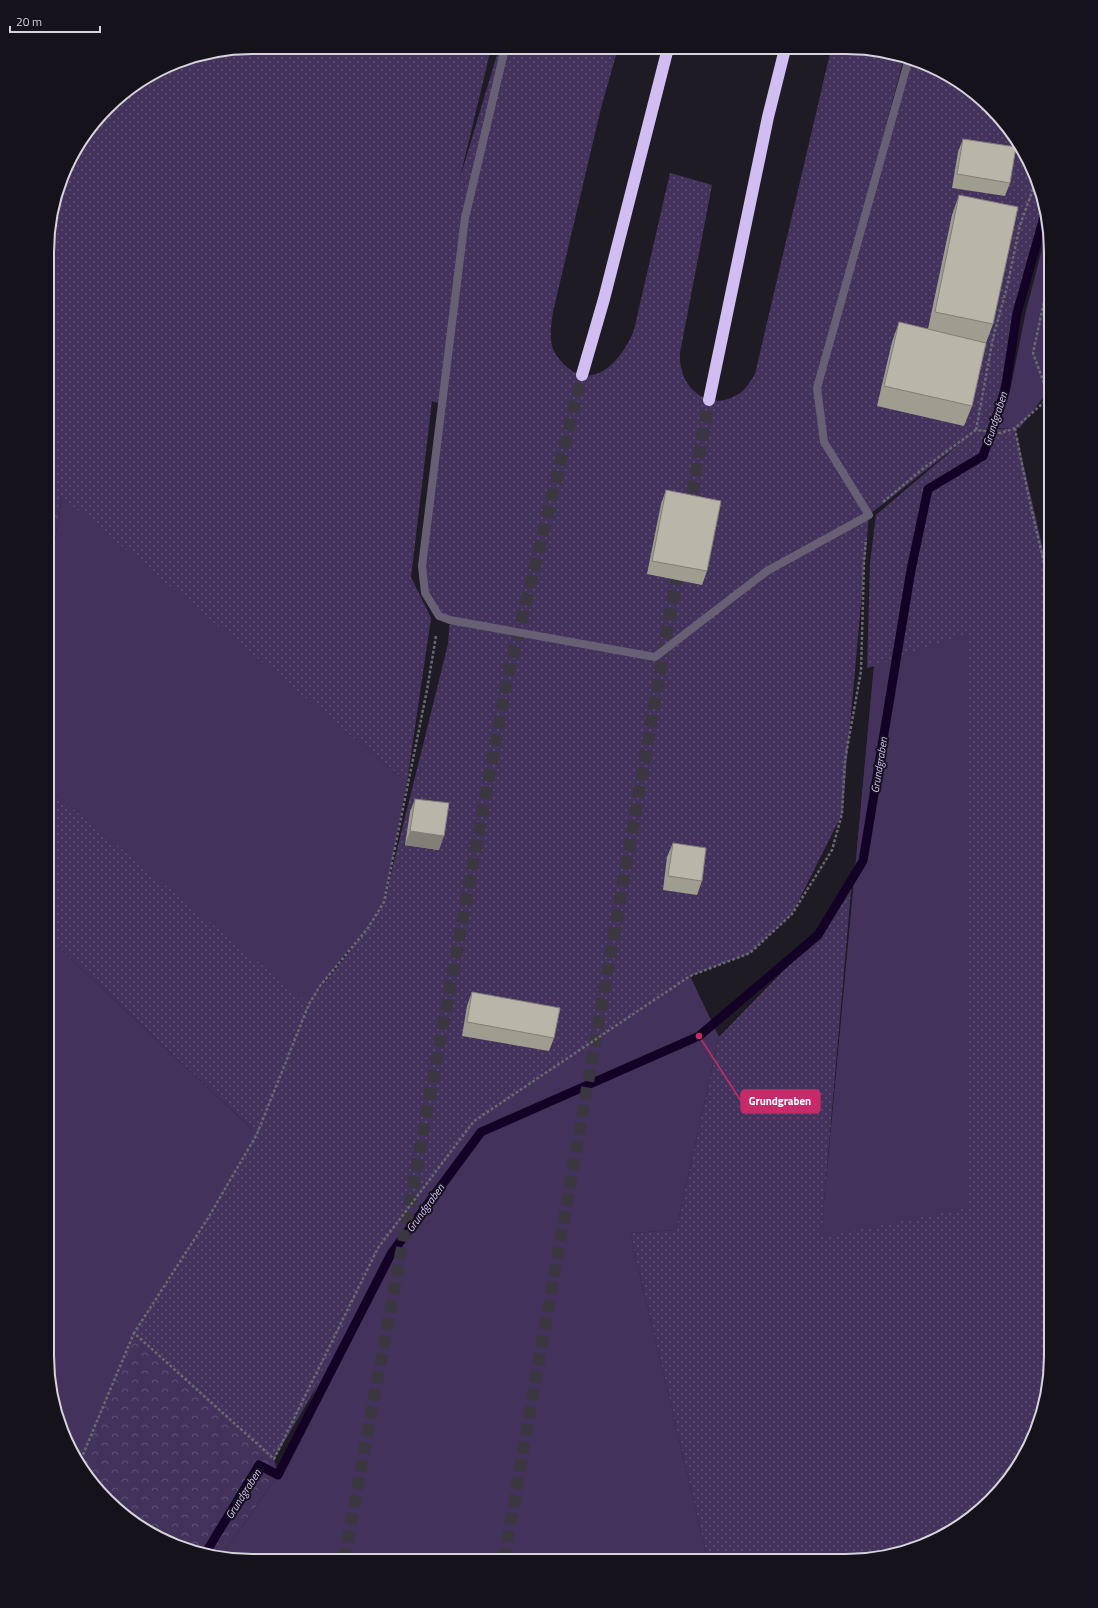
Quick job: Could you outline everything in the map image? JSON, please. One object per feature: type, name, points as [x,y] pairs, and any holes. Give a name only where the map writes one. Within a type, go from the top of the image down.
[{"type":"highway","points":[[582,375],[604,299],[666,54]]},
{"type":"highway","points":[[709,400],[768,117],[784,54]]},
{"type":"lane","points":[[505,54],[465,218],[422,566],[425,593],[439,616],[450,620],[655,657],[767,571],[869,515],[824,442],[817,388],[907,64]]},
{"type":"path","points":[[976,430],[993,338],[1007,287],[1020,225],[1033,189]]},
{"type":"path","points":[[1044,300],[1032,353],[1044,382]]},
{"type":"path","points":[[134,1333],[274,1459],[378,1248],[474,1121],[690,976],[750,953],[792,914],[832,850],[842,814],[845,760],[860,670],[864,563],[869,515],[925,467],[976,430],[1000,433],[1016,428],[1044,402]]},
{"type":"path","points":[[1016,428],[1025,483],[1044,563]]},
{"type":"path","points":[[82,1457],[134,1333],[208,1218],[257,1134],[309,1004],[320,986],[368,928],[384,902],[427,690],[439,616]]},
{"type":"green space","points":[[239,54],[490,54],[460,178],[497,54],[616,54],[601,108],[553,312],[551,340],[553,349],[561,362],[579,374],[589,375],[599,373],[616,360],[624,350],[634,330],[670,173],[712,185],[680,353],[680,364],[685,380],[696,393],[704,398],[720,401],[740,393],[745,389],[755,374],[830,54],[859,54],[903,63],[828,346],[907,64],[934,74],[956,87],[977,103],[995,121],[1011,142],[1024,164],[1033,188],[1041,217],[1036,247],[990,429],[1015,428],[1044,554],[1044,1369],[1037,1407],[1024,1444],[1003,1477],[977,1505],[956,1521],[934,1534],[885,1550],[859,1554],[706,1554],[630,1233],[676,1230],[719,1037],[818,935],[852,879],[821,1237],[874,666],[867,668],[870,563],[876,515],[963,441],[869,515],[842,814],[792,914],[750,953],[690,976],[474,1121],[274,1459],[134,1333],[208,1218],[252,1129],[54,943],[54,793],[309,1003],[368,928],[384,902],[448,644],[450,620],[439,616],[425,593],[422,566],[441,404],[432,401],[411,577],[431,618],[407,782],[62,498],[54,517],[54,239],[61,201],[74,164],[87,142],[103,121],[121,103],[142,87],[176,69],[213,58]]},
{"type":"green space","points":[[1044,241],[1044,397],[1020,428],[996,428],[1010,391],[1026,311]]},
{"type":"green space","points":[[62,497],[54,546],[54,517]]},
{"type":"green space","points":[[62,497],[407,782],[384,902],[368,928],[343,957],[309,1004],[54,793],[54,546]]},
{"type":"green space","points":[[968,633],[968,1208],[821,1237],[874,666]]},
{"type":"green space","points":[[54,943],[257,1134],[219,1206],[208,1218],[134,1333],[82,1457],[74,1444],[65,1420],[58,1395],[54,1369]]},
{"type":"green space","points":[[690,976],[719,1037],[676,1230],[630,1233],[706,1554],[239,1554],[224,1552],[278,1475],[378,1248],[474,1121]]},
{"type":"green space","points":[[134,1333],[274,1459],[278,1475],[224,1552],[201,1547],[176,1539],[142,1521],[121,1505],[103,1487],[82,1457]]},
{"type":"building","points":[[963,139],[1014,147],[1015,150],[1010,183],[957,174]]},
{"type":"building","points":[[959,195],[1018,207],[993,324],[935,312]]},
{"type":"building","points":[[899,322],[986,343],[972,406],[884,386]]},
{"type":"building","points":[[666,490],[721,501],[707,571],[652,561]]},
{"type":"building","points":[[415,799],[449,803],[444,836],[410,831]]},
{"type":"building","points":[[673,843],[706,848],[702,881],[668,876]]},
{"type":"building","points":[[472,992],[560,1008],[554,1038],[467,1022]]},
{"type":"waterway","name":"Grundgraben","points":[[208,1549],[259,1465],[278,1475],[391,1254],[481,1132],[699,1036],[818,935],[863,861],[911,570],[928,489],[983,456],[1005,391],[1017,313],[1042,225]]},
{"type":"tunnel","points":[[345,1554],[508,675],[582,375]]},
{"type":"tunnel","points":[[689,511],[709,400]]},
{"type":"tunnel","points":[[505,1554],[679,565]]},
{"type":"place","name":"Grundgraben","points":[[699,1036]]}]
